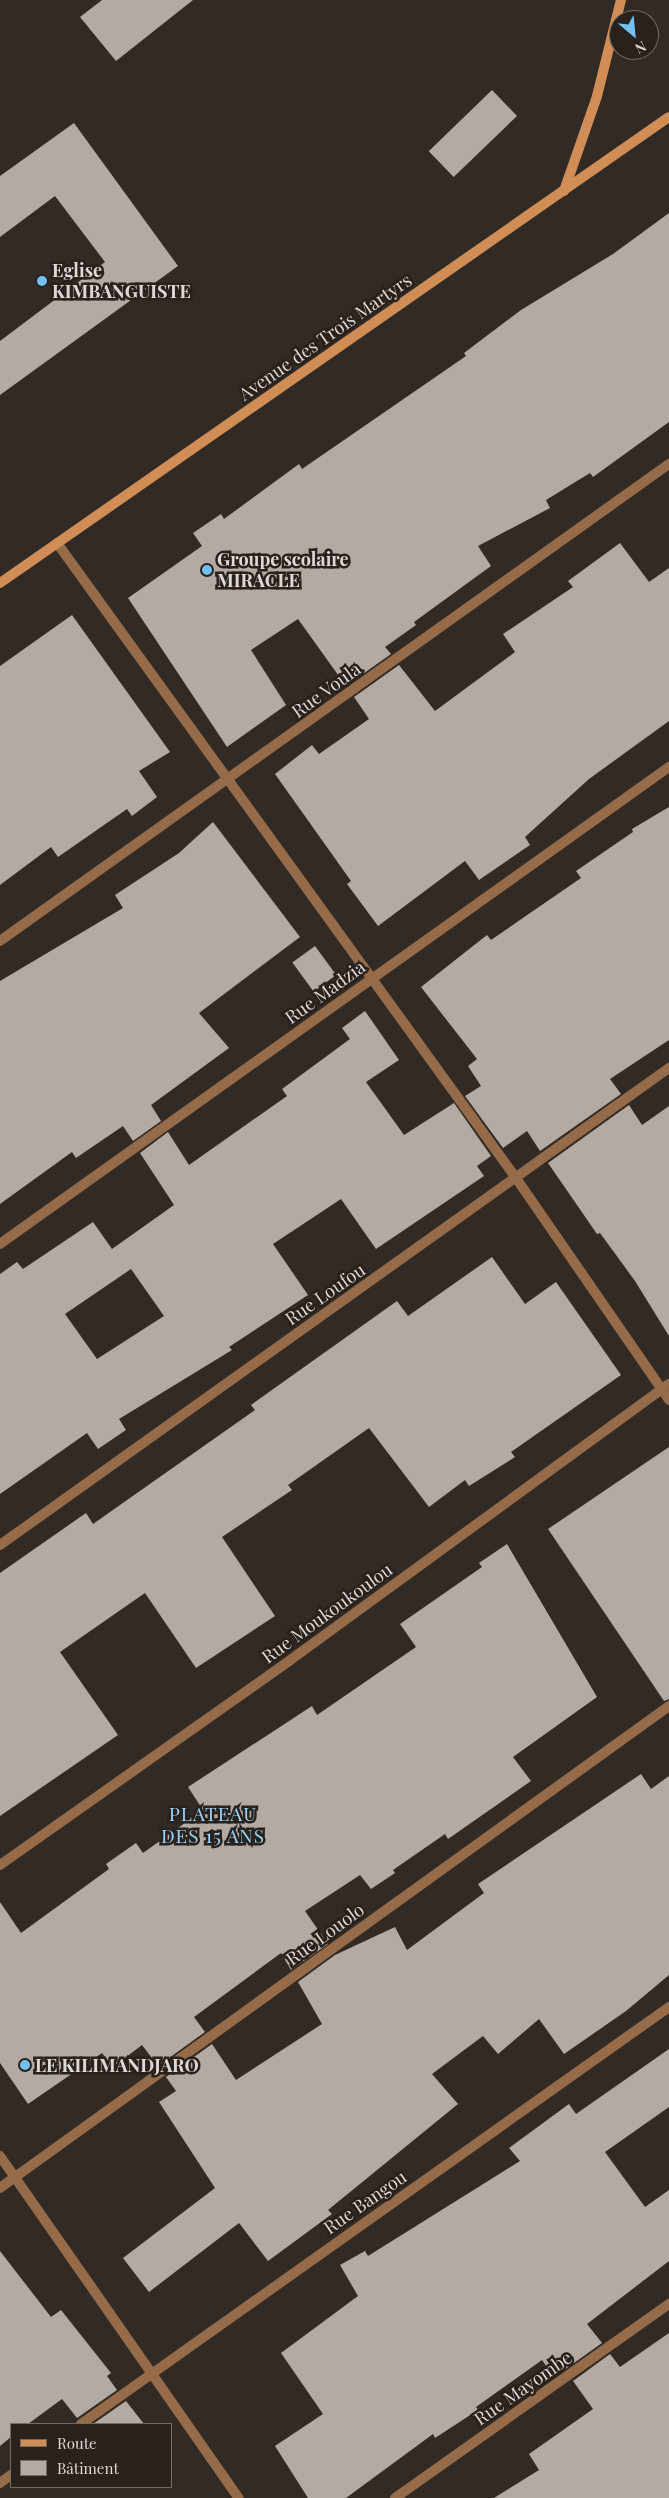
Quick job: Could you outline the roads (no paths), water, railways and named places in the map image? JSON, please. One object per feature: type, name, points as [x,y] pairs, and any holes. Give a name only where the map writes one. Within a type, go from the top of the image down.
[{"type":"main road","points":[[564,191],[594,104],[620,0]]},
{"type":"main road","name":"Avenue des Trois Martyrs","points":[[0,583],[669,117]]},
{"type":"street","name":"Rue Voula","points":[[0,941],[226,782],[669,464]]},
{"type":"street","points":[[57,543],[226,782],[516,1178],[665,1387],[669,1400]]},
{"type":"street","name":"Rue Madzia","points":[[0,1244],[669,766]]},
{"type":"street","name":"Rue Loufou","points":[[0,1545],[669,1068]]},
{"type":"street","name":"Rue Moukoukoulou","points":[[0,1864],[289,1661],[665,1387]]},
{"type":"street","name":"Rue Louolo","points":[[0,2188],[669,1706]]},
{"type":"street","name":"Rue Bangou","points":[[82,2423],[669,2007]]},
{"type":"street","points":[[0,2156],[239,2498]]},
{"type":"street","name":"Rue Mayombe","points":[[395,2498],[669,2304]]},
{"type":"street","points":[[0,2483],[10,2475]]},
{"type":"place","name":"Eglise KIMBANGUISTE","points":[[42,281]]},
{"type":"place","name":"Groupe scolaire MIRACLE","points":[[207,570]]},
{"type":"place","name":"LE KILIMANDJARO","points":[[25,2065]]},
{"type":"district","name":"PLATEAU DES 15 ANS","points":[[213,1825]]}]
